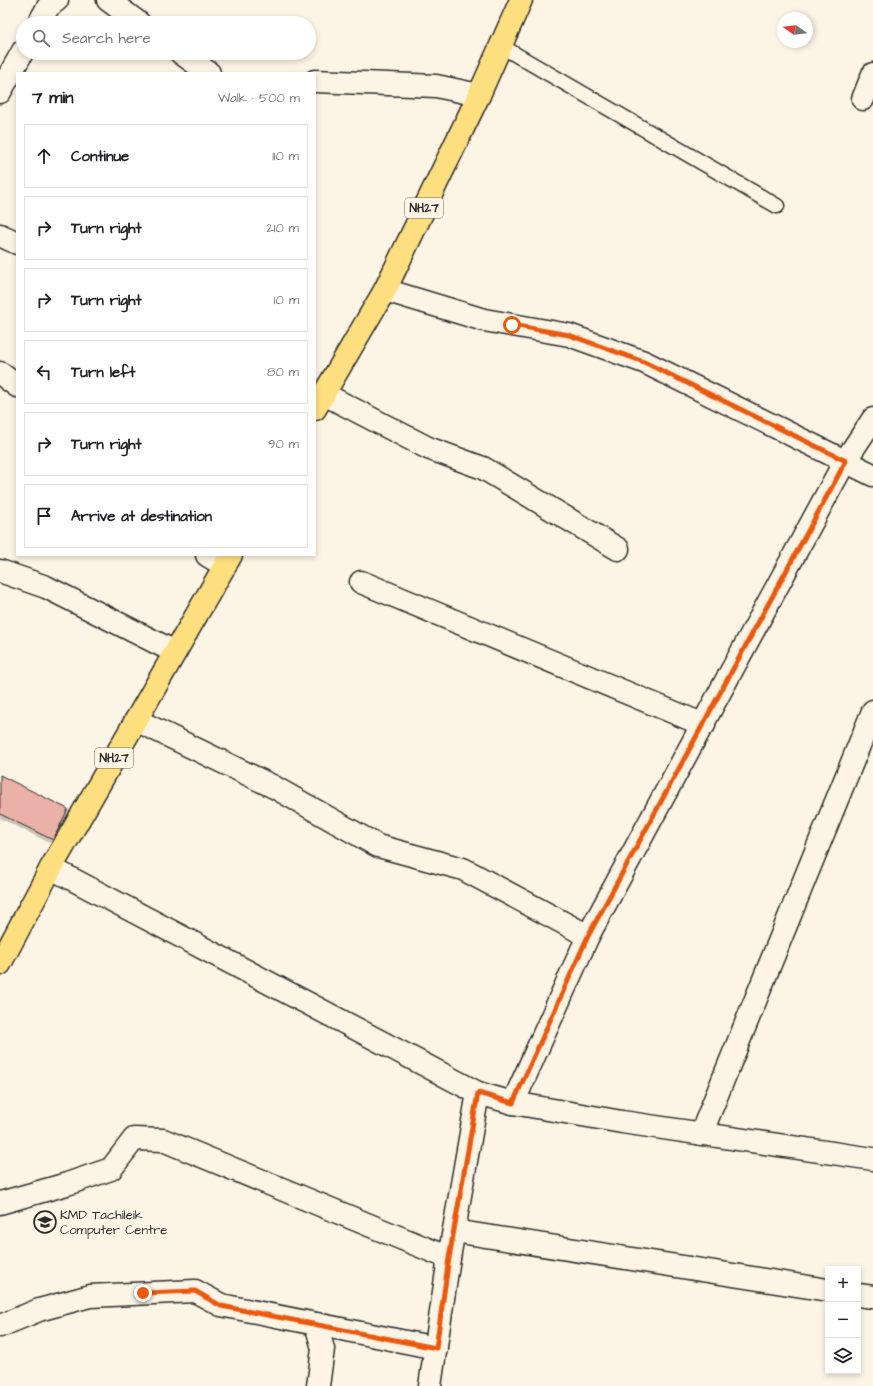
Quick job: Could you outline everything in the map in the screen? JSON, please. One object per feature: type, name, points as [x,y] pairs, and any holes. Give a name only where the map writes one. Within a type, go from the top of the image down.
[{"type":"main road","name":"NH27","points":[[319,402],[385,290],[479,95],[521,0]]},
{"type":"main road","name":"NH27","points":[[0,964],[51,868],[175,652],[221,559]]},
{"type":"street","points":[[43,16],[48,7],[57,0]]},
{"type":"street","points":[[108,0],[130,16]]},
{"type":"street","points":[[0,92],[13,55]]},
{"type":"street","points":[[191,60],[208,72]]},
{"type":"street","points":[[863,99],[873,74]]},
{"type":"street","points":[[316,80],[436,86],[479,95]]},
{"type":"street","points":[[0,235],[16,243]]},
{"type":"street","points":[[385,290],[484,320],[569,335],[644,362],[873,475]]},
{"type":"street","points":[[0,373],[16,385]]},
{"type":"street","points":[[319,402],[428,448],[484,468],[618,549]]},
{"type":"street","points":[[513,1103],[588,936],[704,725],[846,461],[873,419]]},
{"type":"street","points":[[0,571],[46,587],[175,652]]},
{"type":"street","points":[[361,582],[704,725]]},
{"type":"street","points":[[701,1134],[873,711]]},
{"type":"street","points":[[136,720],[274,787],[378,846],[464,870],[588,936]]},
{"type":"street","points":[[51,868],[478,1093],[513,1103],[622,1122],[873,1159]]},
{"type":"street","points":[[430,1386],[449,1258],[478,1093]]},
{"type":"street","points":[[0,1203],[68,1184],[111,1169],[134,1139],[163,1140],[449,1258]]},
{"type":"street","points":[[454,1230],[825,1290]]},
{"type":"street","points":[[0,1326],[39,1310],[90,1296],[195,1291],[221,1306],[436,1348]]},
{"type":"street","points":[[861,1296],[873,1298]]},
{"type":"street","points":[[316,1324],[323,1349],[318,1386]]},
{"type":"lane","points":[[501,46],[777,206]]},
{"type":"building","points":[[0,775],[68,809],[53,840],[0,814]]},
{"type":"place","name":"KMD Tachileik Computer Centre","points":[[45,1222]]},
{"type":"route","points":[[143,1293],[195,1291],[221,1306],[436,1348],[449,1258],[478,1093],[513,1103],[588,936],[704,725],[846,461],[644,362],[569,335],[512,325]]}]
